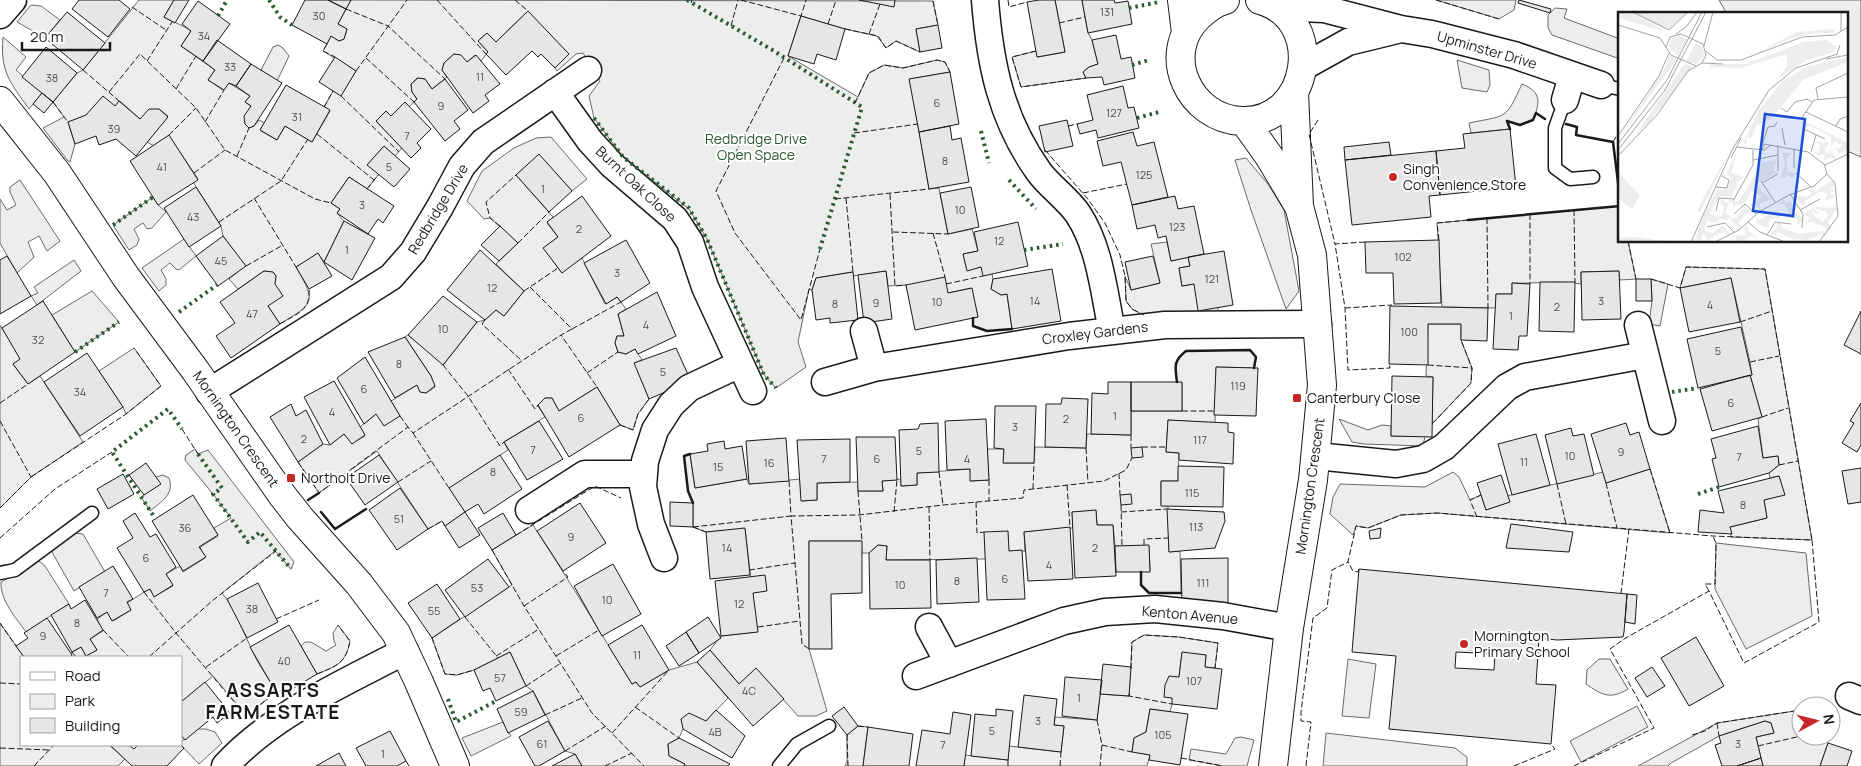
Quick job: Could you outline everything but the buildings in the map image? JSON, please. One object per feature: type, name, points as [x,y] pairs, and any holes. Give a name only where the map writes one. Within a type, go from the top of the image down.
[{"type":"street","points":[[0,15],[13,0]]},
{"type":"street","points":[[984,0],[988,40],[1004,108],[1017,137],[1040,173],[1078,214],[1094,248],[1112,331]]},
{"type":"street","name":"Mornington Crescent","points":[[1182,0],[1186,33]]},
{"type":"street","name":"Mornington Crescent","points":[[1225,0],[1209,7],[1193,22],[1186,33],[1180,62],[1185,82],[1197,100],[1206,109],[1218,116],[1244,121],[1261,118],[1277,110],[1294,92],[1301,79],[1304,53],[1301,39],[1291,21],[1268,3]]},
{"type":"street","name":"Upminster Drive","points":[[1268,3],[1324,9],[1400,29],[1432,34],[1514,55],[1568,88],[1611,87]]},
{"type":"street","name":"Upminster Drive","points":[[1303,67],[1348,42],[1400,29]]},
{"type":"street","name":"Redbridge Drive","points":[[209,392],[390,276],[413,252],[462,166],[483,142],[588,70]]},
{"type":"street","name":"Burnt Oak Close","points":[[555,92],[590,141],[612,164],[675,218],[690,242],[705,287],[753,391]]},
{"type":"street","name":"Mornington Crescent","points":[[1272,766],[1289,628],[1316,456],[1322,386],[1312,255],[1299,206],[1294,92]]},
{"type":"street","name":"Mornington Crescent","points":[[0,100],[57,172],[126,277],[282,495],[359,584],[396,633],[455,766]]},
{"type":"street","name":"Mornington Crescent","points":[[1244,121],[1269,156],[1299,206]]},
{"type":"street","name":"Croxley Gardens","points":[[826,382],[874,368],[962,352],[1165,324],[1318,324]]},
{"type":"street","points":[[1638,325],[1662,421]]},
{"type":"street","points":[[864,331],[874,368]]},
{"type":"street","points":[[1316,456],[1396,464],[1423,459],[1444,447],[1507,387],[1525,377],[1646,356]]},
{"type":"street","points":[[664,558],[651,524],[643,487],[645,462],[655,430],[671,405],[690,388],[740,364]]},
{"type":"street","points":[[529,510],[585,474],[644,474]]},
{"type":"street","name":"Kenton Avenue","points":[[916,676],[1064,621],[1104,612],[1155,609],[1223,616],[1289,628]]},
{"type":"street","points":[[928,627],[949,664]]},
{"type":"street","points":[[225,766],[239,751],[271,726],[316,698],[405,651]]},
{"type":"lane","points":[[1568,88],[1555,128],[1555,168],[1570,179],[1593,177]]},
{"type":"lane","points":[[0,573],[15,570],[92,513]]},
{"type":"lane","points":[[779,766],[797,744],[829,726]]},
{"type":"green space","name":"Redbridge Drive Open Space","points":[[139,0],[174,0],[164,17],[191,31],[181,46],[215,70],[208,80],[223,90],[229,83],[250,96],[245,102],[251,106],[245,124],[249,128],[254,126],[259,120],[265,123],[261,131],[277,140],[285,126],[312,142],[330,111],[324,107],[333,91],[341,95],[356,71],[323,51],[331,36],[339,41],[344,39],[347,29],[338,24],[351,0],[933,1],[938,25],[916,29],[920,52],[896,41],[886,48],[877,36],[801,16],[788,56],[858,97],[869,73],[884,65],[903,68],[937,60],[945,62],[950,72],[910,79],[929,189],[939,188],[948,234],[972,229],[978,251],[963,254],[967,270],[981,267],[992,274],[991,289],[1001,295],[1007,294],[1012,329],[987,331],[973,326],[973,318],[978,317],[971,288],[948,293],[906,285],[888,286],[886,271],[853,276],[852,272],[816,278],[812,290],[809,289],[798,342],[806,367],[776,388],[764,375],[707,239],[689,209],[623,157],[594,118],[589,96],[600,81],[583,53],[576,54],[557,71],[555,68],[569,54],[527,12],[496,42],[487,33],[478,41],[488,52],[481,61],[475,55],[467,62],[461,56],[454,54],[444,63],[442,70],[447,77],[432,89],[425,79],[417,78],[411,84],[412,92],[417,99],[409,107],[391,116],[386,111],[376,121],[402,148],[395,156],[384,146],[368,164],[379,174],[367,189],[349,177],[331,203],[340,209],[337,213],[344,221],[324,262],[318,254],[296,267],[307,288],[309,301],[300,311],[280,324],[268,306],[276,276],[273,272],[264,271],[238,289],[229,279],[245,266],[223,236],[221,226],[193,182],[198,179],[169,136],[154,146],[147,142],[168,116],[159,109],[140,119],[120,101],[115,106],[68,122],[75,144],[70,162],[43,128],[64,117],[53,102],[77,73],[83,70]]},
{"type":"green space","points":[[1055,0],[1082,0],[1088,33],[1092,40],[1098,64],[1089,67],[1083,72],[1086,78],[1021,87],[1012,57],[1036,51],[1038,57],[1065,52]]},
{"type":"green space","points":[[1436,0],[1516,0],[1514,10],[1499,19]]},
{"type":"green space","points":[[1719,0],[1861,0],[1861,157],[1848,151],[1848,12],[1726,12]]},
{"type":"green space","points":[[31,5],[41,6],[60,20],[45,38],[17,22]]},
{"type":"green space","points":[[1555,8],[1567,9],[1564,18],[1618,38],[1618,58],[1552,35],[1548,28],[1548,15]]},
{"type":"green space","points":[[3,37],[26,57],[16,70],[42,93],[29,109],[16,91],[5,68],[2,49]]},
{"type":"green space","points":[[278,45],[289,56],[277,81],[261,70],[273,47]]},
{"type":"green space","points":[[1457,60],[1489,70],[1490,85],[1487,92],[1462,88]]},
{"type":"green space","points":[[1522,84],[1529,87],[1538,99],[1533,120],[1520,125],[1508,121],[1510,129],[1471,133],[1469,123],[1491,119],[1504,114],[1512,104]]},
{"type":"green space","points":[[551,137],[587,179],[572,191],[539,155],[516,175],[553,217],[547,223],[558,237],[544,248],[561,272],[582,258],[605,304],[617,297],[626,309],[618,314],[624,336],[617,336],[615,343],[618,352],[626,354],[635,349],[642,360],[635,363],[649,399],[638,414],[633,430],[620,425],[597,387],[559,411],[552,398],[545,398],[538,406],[545,417],[504,442],[508,450],[450,488],[465,512],[445,526],[442,521],[428,529],[377,451],[319,493],[298,462],[323,444],[330,445],[344,434],[352,443],[365,436],[360,427],[376,414],[400,416],[391,401],[417,385],[420,391],[426,393],[435,387],[431,376],[405,337],[408,335],[444,364],[477,322],[485,320],[496,310],[504,316],[524,291],[496,264],[518,243],[490,218],[484,219],[467,201],[482,171],[514,148],[536,138]]},
{"type":"green space","points":[[1246,158],[1268,184],[1284,210],[1299,291],[1286,309],[1235,160]]},
{"type":"green space","points":[[20,180],[60,241],[47,251],[39,236],[28,242],[34,257],[17,273],[0,243],[0,199],[7,210],[16,205],[10,192],[10,187]]},
{"type":"green space","points":[[153,197],[166,212],[152,228],[147,229],[143,223],[134,229],[139,239],[137,245],[129,250],[113,225]]},
{"type":"green space","points":[[1618,206],[1618,242],[1628,242],[1636,279],[1620,280],[1619,271],[1581,272],[1581,284],[1564,282],[1512,283],[1512,294],[1496,294],[1496,308],[1442,307],[1437,223]]},
{"type":"green space","points":[[184,239],[196,256],[179,270],[170,263],[161,270],[166,279],[166,285],[159,291],[142,268]]},
{"type":"green space","points":[[1167,242],[1171,261],[1188,257],[1190,266],[1179,268],[1182,286],[1194,284],[1218,307],[1218,313],[1143,315],[1132,309],[1126,301],[1125,276],[1131,290],[1160,283],[1151,244]]},
{"type":"green space","points":[[74,260],[81,271],[37,305],[31,296],[38,293],[34,287]]},
{"type":"green space","points":[[1686,267],[1765,269],[1812,540],[1731,537],[1730,527],[1767,518],[1764,500],[1784,494],[1779,476],[1770,478],[1769,473],[1779,465],[1778,456],[1763,458],[1758,419],[1762,417],[1750,375],[1752,375],[1750,362],[1731,278],[1680,288]]},
{"type":"green space","points":[[1651,279],[1668,284],[1660,326],[1649,324],[1652,301]]},
{"type":"green space","points":[[92,291],[119,322],[75,352],[52,315]]},
{"type":"green space","points":[[1428,324],[1461,324],[1461,340],[1472,368],[1471,383],[1432,424],[1433,377],[1426,376]]},
{"type":"green space","points":[[0,325],[21,359],[13,364],[28,384],[40,376],[83,442],[31,477],[0,508]]},
{"type":"green space","points":[[134,348],[161,386],[126,414],[99,371]]},
{"type":"green space","points":[[1250,350],[1256,357],[1254,368],[1216,367],[1215,423],[1168,420],[1166,452],[1179,453],[1178,481],[1161,481],[1161,505],[1168,506],[1169,552],[1180,551],[1181,593],[1149,593],[1141,585],[1141,572],[1150,571],[1149,546],[1115,546],[1113,525],[1097,525],[1096,511],[1072,512],[1073,528],[1024,532],[1025,551],[1009,551],[985,559],[886,560],[887,546],[878,545],[869,553],[862,553],[861,541],[809,541],[809,649],[827,711],[816,716],[798,716],[756,669],[739,684],[710,650],[721,636],[757,632],[745,529],[706,532],[693,527],[693,503],[688,491],[684,456],[690,454],[695,488],[747,479],[749,484],[800,479],[802,501],[817,500],[817,483],[858,482],[858,491],[883,491],[882,481],[901,479],[901,486],[917,485],[917,473],[970,469],[971,481],[989,480],[987,449],[1004,449],[1004,463],[1034,463],[1035,447],[1086,448],[1087,434],[1131,435],[1131,411],[1182,411],[1182,383],[1177,382],[1176,368],[1177,361],[1186,351]]},
{"type":"green space","points":[[1339,419],[1368,430],[1382,425],[1391,426],[1391,436],[1425,436],[1423,446],[1352,442]]},
{"type":"green space","points":[[195,449],[198,454],[208,450],[294,562],[291,569],[275,551],[222,593],[235,612],[256,659],[276,692],[247,716],[213,676],[182,701],[182,656],[86,656],[97,650],[90,639],[103,631],[97,619],[107,612],[113,621],[131,610],[127,603],[149,589],[155,596],[173,586],[166,574],[180,566],[183,572],[205,558],[200,547],[218,536],[214,528],[231,518],[185,460],[186,455]]},
{"type":"green space","points":[[1650,469],[1670,533],[1437,513],[1401,515],[1368,528],[1356,526],[1353,535],[1330,514],[1333,497],[1340,484],[1425,487],[1453,472],[1459,477],[1470,500],[1481,495],[1486,510],[1509,502],[1507,496],[1603,472],[1606,483]]},
{"type":"green space","points":[[163,475],[169,478],[169,493],[150,511],[141,497],[160,484],[156,477]]},
{"type":"green space","points":[[533,525],[632,684],[636,682],[640,687],[669,670],[697,662],[728,698],[706,721],[683,729],[679,738],[668,744],[669,756],[685,764],[684,766],[582,766],[575,754],[565,751],[533,691],[526,686],[510,652],[474,670],[457,675],[445,674],[432,638],[512,585],[492,550]]},
{"type":"green space","points":[[74,533],[83,534],[105,572],[74,591],[52,552],[56,545]]},
{"type":"green space","points":[[1716,543],[1806,553],[1812,616],[1746,649],[1715,589]]},
{"type":"green space","points":[[39,561],[45,566],[69,604],[26,632],[6,602],[1,589],[1,582]]},
{"type":"green space","points":[[0,623],[23,656],[20,656],[20,746],[110,746],[125,759],[118,766],[0,766]]},
{"type":"green space","points":[[338,625],[350,641],[346,654],[340,663],[317,674],[301,646],[305,642],[311,642],[326,651],[336,645],[333,633]]},
{"type":"green space","points":[[1144,635],[1179,637],[1218,643],[1215,668],[1205,667],[1206,655],[1182,653],[1179,677],[1170,712],[1150,709],[1146,732],[1134,738],[1132,751],[1150,755],[1147,766],[964,766],[965,755],[1008,760],[1009,746],[1061,752],[1064,726],[1054,725],[1055,717],[1097,720],[1100,694],[1129,696],[1132,642]]},
{"type":"green space","points":[[81,647],[86,656],[72,656],[71,653]]},
{"type":"green space","points":[[1348,659],[1376,664],[1369,718],[1342,716]]},
{"type":"green space","points":[[1599,659],[1610,659],[1628,689],[1616,694],[1606,695],[1586,684],[1587,670]]},
{"type":"green space","points":[[1637,706],[1648,727],[1581,762],[1570,741]]},
{"type":"green space","points":[[1791,712],[1791,746],[1827,746],[1820,766],[1763,766],[1756,737],[1774,733],[1771,723],[1765,721],[1719,736],[1668,766],[1638,766],[1717,723]]},
{"type":"green space","points":[[503,722],[511,736],[471,756],[462,738]]},
{"type":"green space","points":[[858,726],[868,727],[863,766],[845,766],[847,762],[847,735]]},
{"type":"green space","points":[[197,729],[206,729],[215,732],[222,743],[199,764],[182,746],[182,741]]},
{"type":"green space","points":[[1326,733],[1455,748],[1467,757],[1467,766],[1323,766]]},
{"type":"green space","points":[[1241,737],[1254,740],[1247,766],[1223,766],[1189,760],[1191,749],[1226,754],[1235,738]]},
{"type":"hedge","points":[[218,16],[227,0]]},
{"type":"hedge","points":[[269,0],[280,17],[292,25]]},
{"type":"hedge","points":[[687,0],[774,51],[862,107],[820,249]]},
{"type":"hedge","points":[[1129,8],[1159,2]]},
{"type":"hedge","points":[[1132,65],[1149,60]]},
{"type":"hedge","points":[[1137,118],[1159,112]]},
{"type":"hedge","points":[[594,118],[623,157],[689,208],[707,239],[764,375],[776,388]]},
{"type":"hedge","points":[[981,131],[989,163]]},
{"type":"hedge","points":[[1009,180],[1036,209]]},
{"type":"hedge","points":[[113,225],[153,197]]},
{"type":"hedge","points":[[1024,250],[1063,244]]},
{"type":"hedge","points":[[179,312],[217,285]]},
{"type":"hedge","points":[[75,352],[119,322]]},
{"type":"hedge","points":[[1672,392],[1698,388]]},
{"type":"hedge","points":[[153,515],[112,452],[168,409],[182,429]]},
{"type":"hedge","points":[[198,454],[222,488],[213,494],[248,542],[260,532],[291,569]]},
{"type":"hedge","points":[[1698,494],[1719,487]]},
{"type":"hedge","points":[[448,699],[456,722],[496,701]]},
{"type":"fence","points":[[356,71],[407,0]]},
{"type":"fence","points":[[437,0],[486,54]]},
{"type":"fence","points":[[515,0],[528,11]]},
{"type":"fence","points":[[731,26],[738,0]]},
{"type":"fence","points":[[741,0],[801,16],[806,0]]},
{"type":"fence","points":[[828,24],[836,0]]},
{"type":"fence","points":[[1008,0],[1009,7],[1027,2]]},
{"type":"fence","points":[[1436,0],[1499,19]]},
{"type":"fence","points":[[933,1],[938,25]]},
{"type":"fence","points":[[869,34],[880,4]]},
{"type":"fence","points":[[132,7],[166,30]]},
{"type":"fence","points":[[346,9],[388,26],[445,79]]},
{"type":"fence","points":[[1059,23],[1085,17]]},
{"type":"fence","points":[[147,61],[172,22]]},
{"type":"fence","points":[[845,29],[878,36],[886,48],[896,41],[920,52]]},
{"type":"fence","points":[[327,44],[323,51],[335,57]]},
{"type":"fence","points":[[1036,51],[1012,57],[1021,87],[1086,78]]},
{"type":"fence","points":[[109,92],[140,54],[196,108],[225,150],[315,199],[331,203]]},
{"type":"fence","points":[[176,89],[196,56]]},
{"type":"fence","points":[[366,58],[414,102]]},
{"type":"fence","points":[[784,58],[716,191],[735,233],[801,320],[820,249]]},
{"type":"fence","points":[[855,103],[869,73],[884,65],[903,68],[937,60],[945,62],[950,72]]},
{"type":"fence","points":[[83,70],[119,101]]},
{"type":"fence","points":[[205,122],[224,90]]},
{"type":"fence","points":[[324,107],[333,91]]},
{"type":"fence","points":[[341,96],[399,152]]},
{"type":"fence","points":[[53,102],[68,122]]},
{"type":"fence","points":[[169,135],[196,108]]},
{"type":"fence","points":[[1318,120],[1309,134],[1335,244]]},
{"type":"fence","points":[[854,133],[918,124]]},
{"type":"fence","points":[[1068,126],[1077,124]]},
{"type":"fence","points":[[237,156],[249,128]]},
{"type":"fence","points":[[1613,142],[1618,133]]},
{"type":"fence","points":[[317,134],[374,180]]},
{"type":"fence","points":[[219,222],[281,181],[308,139]]},
{"type":"fence","points":[[194,173],[225,150]]},
{"type":"fence","points":[[1045,150],[1087,198],[1105,223],[1120,255],[1125,276],[1126,301],[1132,309],[1144,315]]},
{"type":"fence","points":[[367,189],[379,174]]},
{"type":"fence","points":[[500,226],[490,218],[486,202],[516,175]]},
{"type":"fence","points":[[1083,193],[1127,184]]},
{"type":"fence","points":[[835,199],[929,189]]},
{"type":"fence","points":[[890,194],[895,286],[906,285]]},
{"type":"fence","points":[[254,198],[296,267]]},
{"type":"fence","points":[[846,198],[853,272]]},
{"type":"fence","points":[[1574,210],[1575,282]]},
{"type":"fence","points":[[518,243],[549,212]]},
{"type":"fence","points":[[1530,214],[1530,284]]},
{"type":"fence","points":[[1487,218],[1488,308]]},
{"type":"fence","points":[[1439,240],[1437,223],[1468,220]]},
{"type":"fence","points":[[893,232],[948,234]]},
{"type":"fence","points":[[933,233],[945,277]]},
{"type":"fence","points":[[1365,242],[1335,244],[1345,308],[1348,370],[1390,368],[1389,364]]},
{"type":"fence","points":[[1628,242],[1636,279]]},
{"type":"fence","points":[[246,266],[283,245]]},
{"type":"fence","points":[[1651,279],[1680,288],[1686,267],[1765,269],[1812,540]]},
{"type":"fence","points":[[524,291],[558,268]]},
{"type":"fence","points":[[946,284],[983,276]]},
{"type":"fence","points":[[530,287],[572,329],[561,335],[597,387]]},
{"type":"fence","points":[[280,324],[305,307],[308,302],[309,289]]},
{"type":"fence","points":[[572,329],[621,302]]},
{"type":"fence","points":[[1345,308],[1392,305]]},
{"type":"fence","points":[[1740,322],[1772,311]]},
{"type":"fence","points":[[485,320],[482,324],[521,360]]},
{"type":"fence","points":[[298,462],[319,493],[408,427],[413,433],[561,335]]},
{"type":"fence","points":[[1432,424],[1471,383],[1472,368],[1461,340]]},
{"type":"fence","points":[[31,477],[126,414],[161,386],[134,348]]},
{"type":"fence","points":[[587,373],[618,352]]},
{"type":"fence","points":[[1750,362],[1779,356]]},
{"type":"fence","points":[[443,365],[468,396],[500,446],[504,442]]},
{"type":"fence","points":[[1428,365],[1472,368]]},
{"type":"fence","points":[[508,369],[535,409],[538,405]]},
{"type":"fence","points":[[0,403],[28,384]]},
{"type":"fence","points":[[620,425],[633,430],[638,414],[649,399]]},
{"type":"fence","points":[[1762,417],[1788,408]]},
{"type":"fence","points":[[1182,411],[1214,411]]},
{"type":"fence","points":[[400,416],[408,427]]},
{"type":"fence","points":[[0,421],[31,477],[0,508]]},
{"type":"fence","points":[[182,429],[198,454]]},
{"type":"fence","points":[[413,433],[449,488]]},
{"type":"fence","points":[[1131,435],[1131,448]]},
{"type":"fence","points":[[1142,447],[1166,447]]},
{"type":"fence","points":[[1086,448],[1088,483]]},
{"type":"fence","points":[[0,538],[55,489],[112,452]]},
{"type":"fence","points":[[789,481],[791,516],[859,515],[1023,498],[1024,490],[1104,481],[1126,470],[1132,458]]},
{"type":"fence","points":[[398,482],[431,461]]},
{"type":"fence","points":[[1779,465],[1798,461]]},
{"type":"fence","points":[[1033,489],[1034,463]]},
{"type":"fence","points":[[1650,469],[1670,533]]},
{"type":"fence","points":[[939,472],[943,505]]},
{"type":"fence","points":[[1119,473],[1120,495]]},
{"type":"fence","points":[[894,512],[897,480]]},
{"type":"fence","points":[[989,480],[989,501]]},
{"type":"fence","points":[[1606,483],[1617,528]]},
{"type":"fence","points":[[1557,484],[1566,524]]},
{"type":"fence","points":[[1067,485],[1070,527]]},
{"type":"fence","points":[[516,535],[595,486],[621,498]]},
{"type":"fence","points":[[858,491],[862,541]]},
{"type":"fence","points":[[1477,517],[1470,500],[1481,495]]},
{"type":"fence","points":[[976,502],[977,533],[984,532]]},
{"type":"fence","points":[[1121,505],[1122,546]]},
{"type":"fence","points":[[929,507],[930,560]]},
{"type":"fence","points":[[1121,512],[1167,509]]},
{"type":"fence","points":[[1359,569],[1358,572],[1353,571],[1348,562],[1356,526],[1368,528],[1401,515],[1437,513],[1629,529],[1621,593]]},
{"type":"fence","points":[[693,527],[791,516],[802,644],[809,649]]},
{"type":"fence","points":[[428,529],[442,521],[445,526]]},
{"type":"fence","points":[[693,527],[706,532]]},
{"type":"fence","points":[[1574,766],[1654,728],[1610,649],[1624,639],[1709,591],[1744,663],[1819,622],[1812,540],[1713,536],[1629,529]]},
{"type":"fence","points":[[1709,591],[1705,584],[1715,584],[1716,543],[1713,536]]},
{"type":"fence","points":[[1144,545],[1144,539],[1168,538]]},
{"type":"fence","points":[[492,550],[524,606],[592,713],[644,766]]},
{"type":"fence","points":[[150,656],[212,601],[276,551]]},
{"type":"fence","points":[[1306,766],[1311,722],[1301,721],[1301,712],[1313,618],[1327,608],[1332,570],[1348,562]]},
{"type":"fence","points":[[749,570],[795,563]]},
{"type":"fence","points":[[524,606],[568,577],[563,571]]},
{"type":"fence","points":[[144,592],[246,716],[276,692]]},
{"type":"fence","points":[[276,619],[319,600]]},
{"type":"fence","points":[[465,617],[498,658]]},
{"type":"fence","points":[[758,627],[800,621]]},
{"type":"fence","points":[[0,623],[16,646]]},
{"type":"fence","points":[[317,674],[340,663],[346,654],[350,641],[338,625]]},
{"type":"fence","points":[[496,656],[539,629]]},
{"type":"fence","points":[[103,630],[128,656]]},
{"type":"fence","points":[[556,656],[599,630]]},
{"type":"fence","points":[[1131,669],[1132,642],[1144,635],[1179,637],[1218,643],[1215,668]]},
{"type":"fence","points":[[206,667],[247,638]]},
{"type":"fence","points":[[432,638],[445,674],[457,675],[474,670]]},
{"type":"fence","points":[[72,652],[75,656]]},
{"type":"fence","points":[[526,686],[561,663]]},
{"type":"fence","points":[[612,733],[669,670]]},
{"type":"fence","points":[[0,683],[20,684]]},
{"type":"fence","points":[[1129,694],[1129,696],[1172,704]]},
{"type":"fence","points":[[545,715],[582,698]]},
{"type":"fence","points":[[635,707],[679,738]]},
{"type":"fence","points":[[1692,735],[1705,731],[1717,723],[1791,712]]},
{"type":"fence","points":[[1097,720],[1102,745],[1100,766]]},
{"type":"fence","points":[[1717,723],[1719,736]]},
{"type":"fence","points":[[565,751],[606,726]]},
{"type":"fence","points":[[858,726],[868,727]]},
{"type":"fence","points":[[847,735],[848,766]]},
{"type":"fence","points":[[1758,746],[1791,738]]},
{"type":"fence","points":[[1514,766],[1555,749],[1551,744]]},
{"type":"fence","points":[[1102,745],[1132,752]]},
{"type":"fence","points":[[34,766],[53,746]]},
{"type":"fence","points":[[0,748],[49,750]]},
{"type":"fence","points":[[1060,766],[1061,752]]},
{"type":"fence","points":[[605,766],[632,753]]},
{"type":"fence","points":[[1181,758],[1223,766]]},
{"type":"fence","points":[[1008,760],[1008,766]]},
{"type":"fence","points":[[406,761],[409,766]]},
{"type":"wall","points":[[1510,129],[1507,121],[1520,125],[1533,120],[1536,113],[1545,119]]},
{"type":"wall","points":[[1566,124],[1577,127],[1576,135],[1613,142],[1618,182]]},
{"type":"wall","points":[[1468,220],[1618,206]]},
{"type":"wall","points":[[973,318],[973,326],[987,331],[1012,329]]},
{"type":"wall","points":[[1177,382],[1177,361],[1186,351],[1250,350],[1256,357],[1254,368]]},
{"type":"wall","points":[[690,454],[684,456],[688,491],[693,503]]},
{"type":"wall","points":[[308,500],[319,493]]},
{"type":"wall","points":[[321,512],[335,529],[366,509]]},
{"type":"wall","points":[[1141,572],[1141,585],[1149,593],[1181,593]]},
{"type":"place","name":"Singh Convenience Store","points":[[1393,177]]},
{"type":"place","name":"Canterbury Close","points":[[1297,398]]},
{"type":"place","name":"Northolt Drive","points":[[291,478]]},
{"type":"place","name":"Mornington Primary School","points":[[1464,644]]},
{"type":"district","name":"ASSARTS FARM ESTATE","points":[[273,701]]}]
